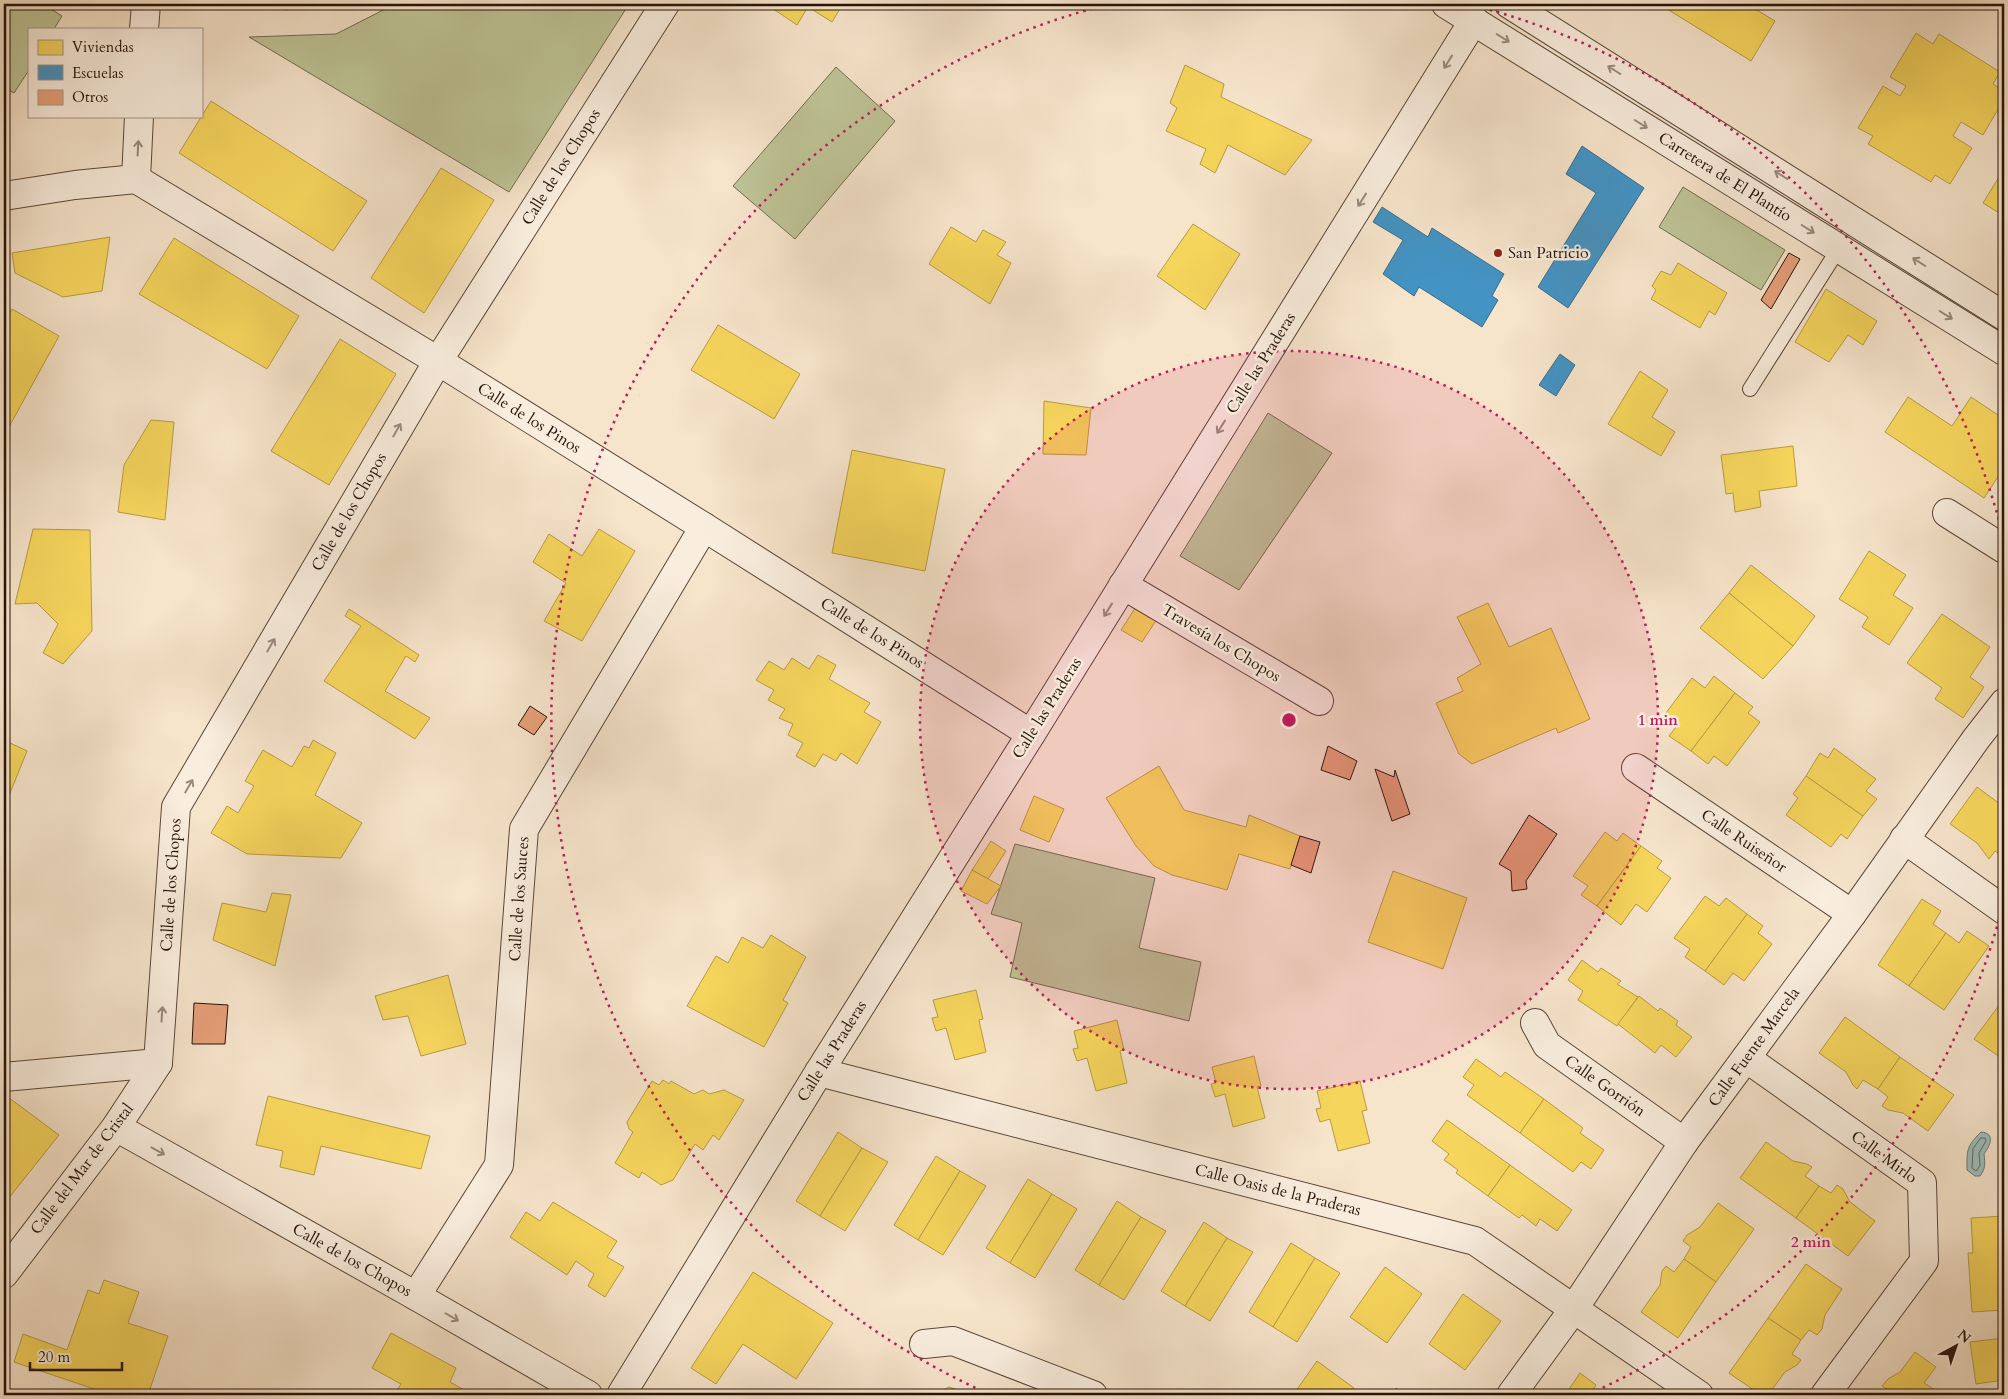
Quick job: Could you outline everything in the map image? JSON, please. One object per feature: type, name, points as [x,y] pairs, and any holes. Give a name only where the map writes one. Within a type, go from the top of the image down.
[{"type":"street","points":[[144,28],[146,4]]},
{"type":"street","name":"Calle de los Chopos","points":[[158,1063],[176,807],[438,361],[665,4]]},
{"type":"street","name":"Carretera de El Plantío","points":[[1446,4],[2004,351]]},
{"type":"street","name":"Carretera de El Plantío","points":[[1509,4],[2004,316]]},
{"type":"street","name":"Calle las Praderas","points":[[621,1395],[819,1072],[1474,20]]},
{"type":"street","points":[[4,196],[75,185],[136,179],[139,118]]},
{"type":"street","name":"Calle de los Pinos","points":[[136,179],[438,361],[1031,734]]},
{"type":"street","points":[[1947,513],[2004,549]]},
{"type":"street","name":"Calle de los Sauces","points":[[416,1296],[499,1165],[524,829],[704,527]]},
{"type":"street","name":"Travesía los Chopos","points":[[1123,585],[1319,701]]},
{"type":"street","name":"Calle Fuente Marcela","points":[[1511,1395],[1573,1310],[1684,1142],[2004,703]]},
{"type":"street","name":"Calle Ruiseñor","points":[[1636,768],[1852,914]]},
{"type":"street","points":[[1904,839],[2004,910]]},
{"type":"street","name":"Calle Gorrión","points":[[1535,1023],[1547,1045],[1684,1142]]},
{"type":"street","name":"Calle Mirlo","points":[[1746,1058],[1922,1183],[1924,1261],[1825,1395]]},
{"type":"street","points":[[4,1077],[158,1063]]},
{"type":"street","name":"Calle del Mar de Cristal","points":[[4,1274],[116,1127],[158,1063]]},
{"type":"street","name":"Calle Oasis de la Praderas","points":[[819,1072],[1475,1241],[1699,1395]]},
{"type":"street","name":"Calle de los Chopos","points":[[116,1127],[588,1395]]},
{"type":"street","points":[[924,1344],[953,1341],[1093,1395]]},
{"type":"lane","points":[[1750,389],[1839,248]]},
{"type":"green space","points":[[4,4],[43,4],[62,16],[55,28],[28,28],[28,72],[14,93],[4,87]]},
{"type":"green space","points":[[395,4],[629,4],[509,192],[249,37],[336,34]]},
{"type":"green space","points":[[836,67],[895,121],[795,239],[733,186]]},
{"type":"green space","points":[[1683,187],[1785,250],[1761,290],[1659,227]]},
{"type":"green space","points":[[1268,413],[1332,453],[1239,590],[1180,556]]},
{"type":"green space","points":[[1015,844],[1155,878],[1139,948],[1201,962],[1189,1021],[1010,977],[1022,923],[991,914]]},
{"type":"water","points":[[1981,1132],[1989,1135],[1990,1140],[1984,1154],[1985,1163],[1983,1170],[1980,1176],[1975,1176],[1967,1170],[1967,1153],[1972,1141]]},
{"type":"building: Viviendas","points":[[227,4],[289,4],[288,10]]},
{"type":"building: Viviendas","points":[[766,4],[843,4],[832,22],[808,7],[797,25]]},
{"type":"building: Viviendas","points":[[1659,4],[1747,4],[1775,21],[1751,61]]},
{"type":"building: Viviendas","points":[[1775,4],[1785,4],[1782,8]]},
{"type":"building: Viviendas","points":[[1916,33],[1933,44],[1939,34],[2000,72],[1993,84],[2004,91],[2004,99],[1983,135],[1961,122],[1953,136],[1972,148],[1950,184],[1935,175],[1931,182],[1868,144],[1873,136],[1858,128],[1883,86],[1900,96],[1906,86],[1890,77]]},
{"type":"building: Viviendas","points":[[1185,65],[1224,84],[1221,97],[1312,140],[1285,175],[1228,145],[1215,173],[1200,164],[1206,149],[1166,131],[1177,108],[1170,103]]},
{"type":"building: Viviendas","points":[[211,101],[367,201],[333,251],[179,153]]},
{"type":"building: Viviendas","points":[[441,168],[494,200],[424,313],[371,278]]},
{"type":"building: Viviendas","points":[[2004,169],[2004,216],[1983,203]]},
{"type":"building: Viviendas","points":[[1193,224],[1240,254],[1205,310],[1157,276]]},
{"type":"building: Viviendas","points":[[951,227],[976,242],[983,230],[1006,242],[997,255],[1011,263],[990,304],[929,264]]},
{"type":"building: Viviendas","points":[[110,237],[102,291],[63,297],[15,273],[12,253]]},
{"type":"building: Viviendas","points":[[174,238],[299,316],[267,369],[139,294]]},
{"type":"building: Viviendas","points":[[1678,263],[1727,293],[1715,315],[1709,311],[1700,328],[1651,299],[1656,290],[1652,286],[1661,271],[1671,275]]},
{"type":"building: Viviendas","points":[[1826,289],[1877,321],[1863,345],[1848,335],[1829,362],[1795,342]]},
{"type":"building: Viviendas","points":[[12,309],[59,336],[4,436],[4,324]]},
{"type":"building: Viviendas","points":[[718,325],[800,374],[774,419],[691,370]]},
{"type":"building: Viviendas","points":[[340,339],[396,374],[329,485],[271,451]]},
{"type":"building: Viviendas","points":[[1640,371],[1668,390],[1652,417],[1675,432],[1661,456],[1608,424]]},
{"type":"building: Viviendas","points":[[1908,397],[1952,426],[1971,397],[2004,419],[2004,468],[1984,498],[1885,432]]},
{"type":"building: Viviendas","points":[[1044,401],[1091,408],[1086,455],[1043,454]]},
{"type":"building: Viviendas","points":[[151,420],[174,422],[165,520],[118,512],[124,465]]},
{"type":"building: Viviendas","points":[[1793,446],[1797,486],[1759,491],[1761,507],[1735,512],[1733,493],[1726,494],[1721,455]]},
{"type":"building: Viviendas","points":[[852,450],[945,469],[925,571],[832,553]]},
{"type":"building: Viviendas","points":[[33,529],[90,530],[92,631],[63,664],[43,653],[58,624],[37,603],[15,604]]},
{"type":"building: Viviendas","points":[[599,529],[635,551],[582,641],[544,621],[566,583],[533,562],[549,534],[582,556]]},
{"type":"building: Viviendas","points":[[1869,551],[1906,575],[1893,595],[1913,608],[1889,645],[1862,627],[1868,617],[1839,599]]},
{"type":"building: Viviendas","points":[[1751,565],[1815,616],[1793,646],[1729,593]]},
{"type":"building: Viviendas","points":[[1729,593],[1793,646],[1763,679],[1700,628]]},
{"type":"building: Viviendas","points":[[1488,603],[1509,647],[1551,628],[1590,719],[1558,733],[1556,728],[1472,764],[1459,754],[1436,703],[1463,691],[1457,678],[1481,664],[1457,617]]},
{"type":"building: Viviendas","points":[[1137,605],[1157,619],[1142,642],[1121,630]]},
{"type":"building: Viviendas","points":[[349,609],[419,655],[415,662],[406,656],[385,691],[430,718],[415,739],[324,681],[361,626],[345,616]]},
{"type":"building: Viviendas","points":[[1942,614],[1990,647],[1970,677],[1984,687],[1963,718],[1935,699],[1942,688],[1907,663]]},
{"type":"building: Viviendas","points":[[818,655],[836,665],[829,679],[870,703],[864,712],[881,722],[857,764],[841,753],[836,761],[823,754],[815,767],[796,756],[803,743],[788,735],[793,724],[779,718],[785,709],[768,700],[774,690],[756,680],[769,661],[784,670],[792,658],[809,669]]},
{"type":"building: Viviendas","points":[[1714,676],[1735,693],[1691,751],[1669,736],[1676,727],[1663,717],[1692,678],[1705,688]]},
{"type":"building: Viviendas","points":[[1735,693],[1753,707],[1748,713],[1760,722],[1727,766],[1714,756],[1708,764],[1691,751]]},
{"type":"building: Viviendas","points":[[4,740],[27,751],[4,808]]},
{"type":"building: Viviendas","points":[[313,740],[336,753],[315,795],[362,823],[341,858],[247,854],[211,833],[227,806],[238,813],[254,786],[245,781],[263,750],[292,767],[304,746],[309,748]]},
{"type":"building: Viviendas","points":[[1834,748],[1876,779],[1866,791],[1877,799],[1863,816],[1806,776],[1820,753],[1828,758]]},
{"type":"building: Viviendas","points":[[1159,766],[1184,810],[1246,827],[1249,815],[1300,836],[1290,869],[1239,854],[1227,890],[1172,875],[1154,866],[1136,846],[1106,798]]},
{"type":"building: Viviendas","points":[[1806,776],[1863,816],[1847,839],[1841,834],[1831,847],[1786,815],[1798,798],[1793,794]]},
{"type":"building: Viviendas","points":[[1977,787],[2004,807],[2004,857],[1995,851],[1989,859],[1977,843],[1950,824]]},
{"type":"building: Viviendas","points":[[1034,796],[1064,809],[1049,842],[1020,830]]},
{"type":"building: Viviendas","points":[[1605,832],[1617,841],[1623,833],[1641,846],[1597,906],[1581,895],[1588,886],[1573,876]]},
{"type":"building: Viviendas","points":[[991,841],[1006,851],[988,879],[972,870]]},
{"type":"building: Viviendas","points":[[1641,846],[1662,861],[1657,868],[1671,878],[1647,912],[1636,904],[1621,925],[1597,906]]},
{"type":"building: Viviendas","points":[[972,870],[1001,886],[987,904],[961,891]]},
{"type":"building: Viviendas","points":[[1393,871],[1467,898],[1443,969],[1368,942]]},
{"type":"building: Viviendas","points":[[272,893],[291,895],[275,966],[213,940],[222,903],[266,912]]},
{"type":"building: Viviendas","points":[[1705,896],[1719,906],[1726,898],[1747,914],[1705,971],[1685,957],[1690,949],[1674,938]]},
{"type":"building: Viviendas","points":[[1922,899],[1941,911],[1933,924],[1946,933],[1909,986],[1878,965]]},
{"type":"building: Viviendas","points":[[1747,914],[1763,926],[1758,933],[1772,944],[1744,981],[1733,973],[1724,985],[1705,971]]},
{"type":"building: Viviendas","points":[[1967,931],[1989,946],[1944,1010],[1909,986],[1946,933],[1959,943]]},
{"type":"building: Viviendas","points":[[771,935],[806,957],[783,1000],[788,1003],[764,1047],[687,1006],[716,956],[728,963],[742,937],[763,948]]},
{"type":"building: Viviendas","points":[[1582,960],[1598,972],[1601,968],[1621,981],[1617,984],[1638,997],[1617,1026],[1578,1000],[1583,991],[1568,980]]},
{"type":"building: Viviendas","points":[[448,975],[466,1044],[421,1056],[408,1016],[383,1020],[375,996]]},
{"type":"building: Viviendas","points":[[976,990],[983,1019],[979,1020],[986,1052],[955,1060],[946,1028],[936,1031],[932,1018],[938,1017],[933,1000]]},
{"type":"building: Viviendas","points":[[2001,991],[2004,993],[2004,1060],[1974,1039],[2000,1004]]},
{"type":"building: Viviendas","points":[[1639,996],[1658,1011],[1660,1008],[1678,1021],[1676,1025],[1692,1037],[1676,1057],[1661,1045],[1655,1053],[1618,1024]]},
{"type":"building: Viviendas","points":[[1845,1017],[1900,1057],[1878,1089],[1863,1080],[1857,1089],[1846,1072],[1819,1053]]},
{"type":"building: Viviendas","points":[[1117,1020],[1124,1050],[1120,1051],[1127,1083],[1096,1091],[1087,1058],[1077,1061],[1073,1049],[1078,1048],[1074,1031]]},
{"type":"building: Viviendas","points":[[1254,1056],[1261,1086],[1257,1087],[1265,1118],[1233,1127],[1225,1094],[1215,1097],[1211,1084],[1216,1083],[1212,1067]]},
{"type":"building: Viviendas","points":[[1900,1057],[1954,1095],[1928,1131],[1903,1113],[1888,1110],[1882,1106],[1888,1097],[1878,1089]]},
{"type":"building: Viviendas","points":[[1476,1059],[1501,1077],[1505,1072],[1544,1099],[1520,1133],[1467,1095],[1474,1085],[1463,1077]]},
{"type":"building: Viviendas","points":[[663,1080],[669,1084],[671,1081],[694,1094],[703,1090],[709,1094],[724,1090],[744,1100],[719,1140],[713,1135],[703,1150],[695,1144],[673,1180],[661,1185],[642,1172],[639,1178],[615,1163],[633,1132],[629,1129],[627,1122],[652,1081],[659,1085]]},
{"type":"building: Viviendas","points":[[1360,1081],[1367,1110],[1362,1111],[1370,1143],[1338,1151],[1330,1119],[1320,1122],[1316,1109],[1321,1108],[1317,1091]]},
{"type":"building: Viviendas","points":[[268,1096],[430,1136],[421,1169],[321,1146],[314,1175],[280,1167],[283,1151],[256,1145]]},
{"type":"building: Viviendas","points":[[8,1097],[59,1135],[4,1204],[4,1102]]},
{"type":"building: Viviendas","points":[[1544,1099],[1583,1128],[1580,1133],[1604,1150],[1591,1169],[1581,1162],[1573,1172],[1520,1133]]},
{"type":"building: Viviendas","points":[[1447,1120],[1510,1165],[1488,1196],[1456,1173],[1458,1170],[1444,1160],[1449,1154],[1432,1141]]},
{"type":"building: Viviendas","points":[[838,1132],[862,1148],[820,1216],[796,1201]]},
{"type":"building: Viviendas","points":[[1766,1142],[1793,1161],[1812,1167],[1805,1176],[1819,1186],[1796,1218],[1740,1178]]},
{"type":"building: Viviendas","points":[[862,1148],[888,1162],[845,1231],[820,1216]]},
{"type":"building: Viviendas","points":[[936,1156],[960,1171],[918,1240],[894,1225]]},
{"type":"building: Viviendas","points":[[1510,1165],[1572,1210],[1557,1231],[1540,1219],[1536,1226],[1522,1215],[1519,1218],[1488,1196]]},
{"type":"building: Viviendas","points":[[960,1171],[986,1186],[943,1255],[918,1240]]},
{"type":"building: Viviendas","points":[[1028,1179],[1052,1194],[1010,1263],[986,1248]]},
{"type":"building: Viviendas","points":[[1837,1185],[1843,1189],[1850,1202],[1875,1221],[1848,1256],[1796,1218],[1819,1186],[1831,1193]]},
{"type":"building: Viviendas","points":[[1052,1194],[1077,1209],[1035,1278],[1010,1263]]},
{"type":"building: Viviendas","points":[[1117,1201],[1141,1217],[1099,1285],[1075,1270]]},
{"type":"building: Viviendas","points":[[553,1202],[617,1241],[607,1257],[624,1267],[605,1297],[588,1286],[594,1274],[576,1261],[567,1275],[510,1237],[526,1212],[540,1221]]},
{"type":"building: Viviendas","points":[[1718,1203],[1754,1229],[1716,1282],[1684,1259],[1691,1247],[1683,1241],[1687,1235],[1700,1227]]},
{"type":"building: Viviendas","points":[[2004,1216],[2004,1310],[1972,1312],[1968,1253],[1973,1253],[1971,1218]]},
{"type":"building: Viviendas","points":[[1141,1217],[1166,1231],[1124,1300],[1099,1285]]},
{"type":"building: Viviendas","points":[[1204,1222],[1227,1238],[1185,1306],[1161,1291]]},
{"type":"building: Viviendas","points":[[1227,1238],[1253,1252],[1210,1321],[1185,1306]]},
{"type":"building: Viviendas","points":[[1291,1243],[1315,1258],[1273,1327],[1249,1312]]},
{"type":"building: Viviendas","points":[[1315,1258],[1340,1273],[1297,1342],[1273,1327]]},
{"type":"building: Viviendas","points":[[1684,1259],[1716,1282],[1678,1338],[1641,1312],[1660,1285],[1662,1271],[1666,1266],[1674,1272]]},
{"type":"building: Viviendas","points":[[1806,1264],[1842,1289],[1825,1315],[1822,1329],[1817,1335],[1809,1330],[1801,1340],[1768,1318]]},
{"type":"building: Viviendas","points":[[1385,1267],[1422,1294],[1387,1343],[1350,1317]]},
{"type":"building: Viviendas","points":[[753,1272],[833,1323],[796,1379],[743,1344],[716,1384],[691,1368]]},
{"type":"building: Viviendas","points":[[104,1280],[139,1292],[128,1323],[168,1336],[148,1395],[112,1395],[14,1362],[23,1334],[67,1350],[88,1290],[99,1294]]},
{"type":"building: Viviendas","points":[[1463,1294],[1501,1321],[1465,1370],[1429,1344]]},
{"type":"building: Viviendas","points":[[1768,1318],[1801,1340],[1792,1354],[1801,1360],[1797,1365],[1785,1372],[1768,1395],[1761,1395],[1729,1373]]},
{"type":"building: Viviendas","points":[[391,1333],[456,1368],[450,1382],[473,1395],[394,1395],[401,1384],[372,1368]]},
{"type":"building: Viviendas","points":[[2004,1338],[2004,1380],[1976,1384],[1970,1342]]},
{"type":"building: Viviendas","points":[[1915,1352],[1936,1367],[1924,1383],[1940,1395],[1891,1395],[1893,1393],[1882,1386],[1888,1379],[1900,1372]]},
{"type":"building: Viviendas","points":[[1317,1361],[1354,1388],[1348,1395],[1293,1395]]},
{"type":"building: Viviendas","points":[[1580,1373],[1596,1385],[1591,1393],[1595,1395],[1565,1395]]},
{"type":"building: Viviendas","points":[[949,1387],[974,1395],[933,1395]]},
{"type":"building: Viviendas","points":[[1396,1388],[1406,1395],[1391,1395]]},
{"type":"building: Escuelas","points":[[1582,146],[1644,188],[1568,308],[1538,287],[1596,193],[1566,174]]},
{"type":"building: Escuelas","points":[[1382,207],[1428,237],[1432,228],[1504,274],[1492,296],[1498,300],[1482,327],[1419,287],[1414,296],[1383,274],[1403,240],[1373,222]]},
{"type":"building: Escuelas","points":[[1560,354],[1575,365],[1556,396],[1539,385]]},
{"type":"building: Otros","points":[[1789,253],[1800,259],[1771,309],[1761,300]]},
{"type":"building: Otros","points":[[530,706],[547,717],[534,735],[518,725]]},
{"type":"building: Otros","points":[[1328,746],[1357,761],[1350,780],[1321,770]]},
{"type":"building: Otros","points":[[1375,769],[1394,777],[1395,770],[1410,814],[1392,821]]},
{"type":"building: Otros","points":[[1529,815],[1557,834],[1526,881],[1527,889],[1512,891],[1511,871],[1499,864]]},
{"type":"building: Otros","points":[[1300,836],[1320,842],[1311,873],[1291,865]]},
{"type":"building: Otros","points":[[194,1003],[228,1005],[225,1044],[192,1044]]},
{"type":"place","name":"San Patricio","points":[[1498,253]]}]
